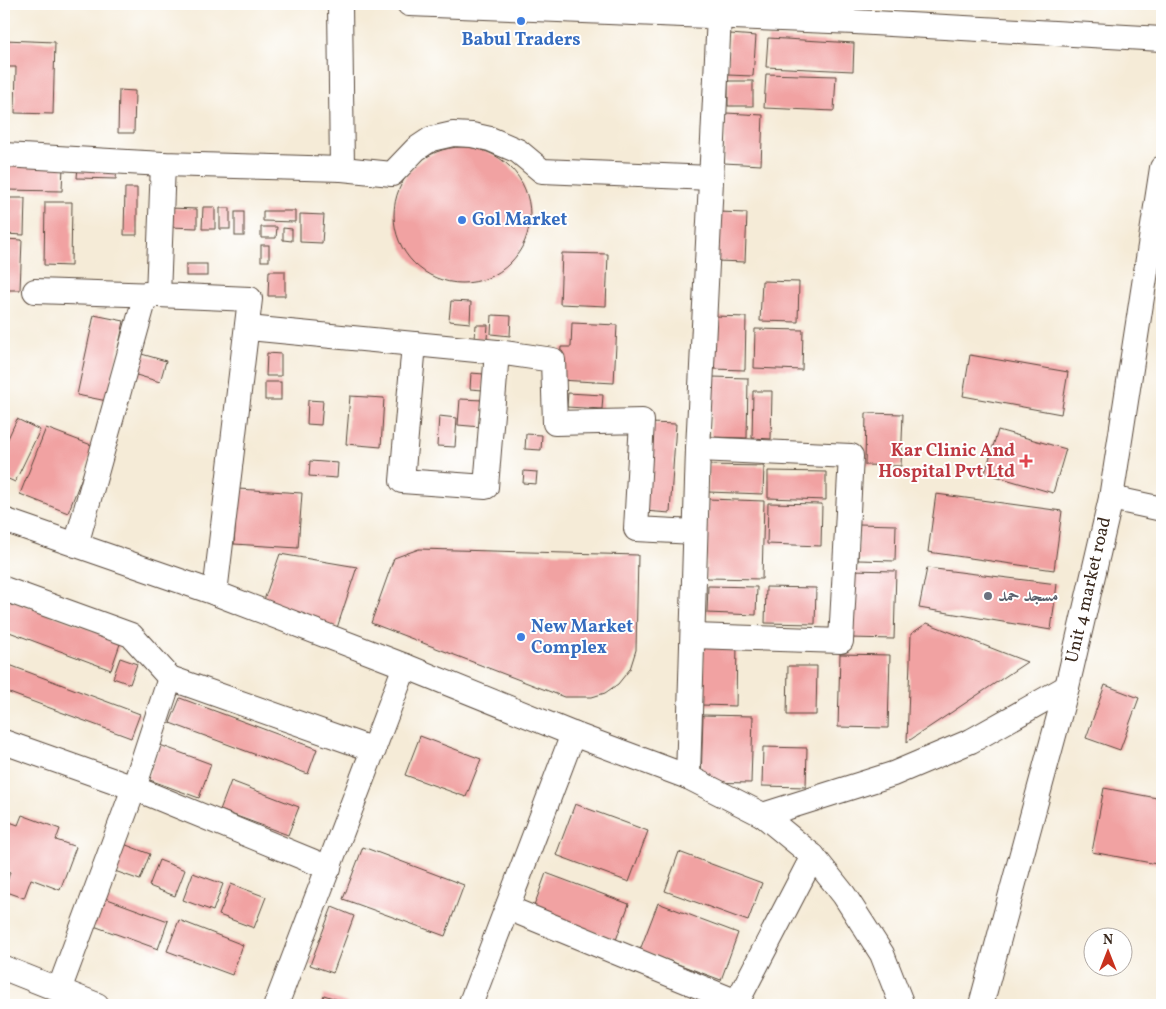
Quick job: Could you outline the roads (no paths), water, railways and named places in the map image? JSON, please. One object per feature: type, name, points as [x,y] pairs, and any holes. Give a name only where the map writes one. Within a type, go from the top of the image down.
[{"type":"street","points":[[340,4],[342,169]]},
{"type":"street","points":[[409,4],[719,16],[1162,39]]},
{"type":"street","points":[[688,777],[698,449],[719,16]]},
{"type":"street","points":[[4,155],[164,164],[342,169],[392,174],[416,150],[431,139],[453,134],[472,134],[518,151],[542,172],[712,178]]},
{"type":"street","points":[[76,545],[152,295],[164,164]]},
{"type":"street","name":"Unit 4 market road","points":[[981,1005],[1067,687],[1111,498],[1162,168]]},
{"type":"street","points":[[35,291],[250,299],[215,593]]},
{"type":"street","points":[[248,328],[498,352],[553,360],[555,423],[642,421],[636,528],[695,532]]},
{"type":"street","points":[[414,344],[402,481],[486,487],[498,352]]},
{"type":"street","points":[[693,636],[841,641],[851,456],[698,449]]},
{"type":"street","points":[[1111,498],[1162,509]]},
{"type":"street","points":[[4,520],[215,593],[405,666],[573,734],[688,777],[763,815],[813,856],[844,895],[882,954],[902,1005]]},
{"type":"street","points":[[4,589],[131,635],[170,678],[374,750]]},
{"type":"street","points":[[276,1005],[330,868],[405,666]]},
{"type":"street","points":[[59,990],[134,788],[170,678]]},
{"type":"street","points":[[763,815],[893,774],[971,741],[1067,687]]},
{"type":"street","points":[[470,1005],[573,734]]},
{"type":"street","points":[[4,742],[134,788],[330,868]]},
{"type":"street","points":[[508,908],[736,1004],[813,856]]},
{"type":"street","points":[[4,968],[98,1005]]},
{"type":"place","name":"Babul Traders","points":[[521,21]]},
{"type":"place","name":"Gol Market","points":[[462,220]]},
{"type":"place","name":"Kar Clinic And Hospital Pvt Ltd","points":[[1026,461]]},
{"type":"place","name":"مسجد حمد","points":[[988,596]]},
{"type":"place","name":"New Market Complex","points":[[521,637]]}]
